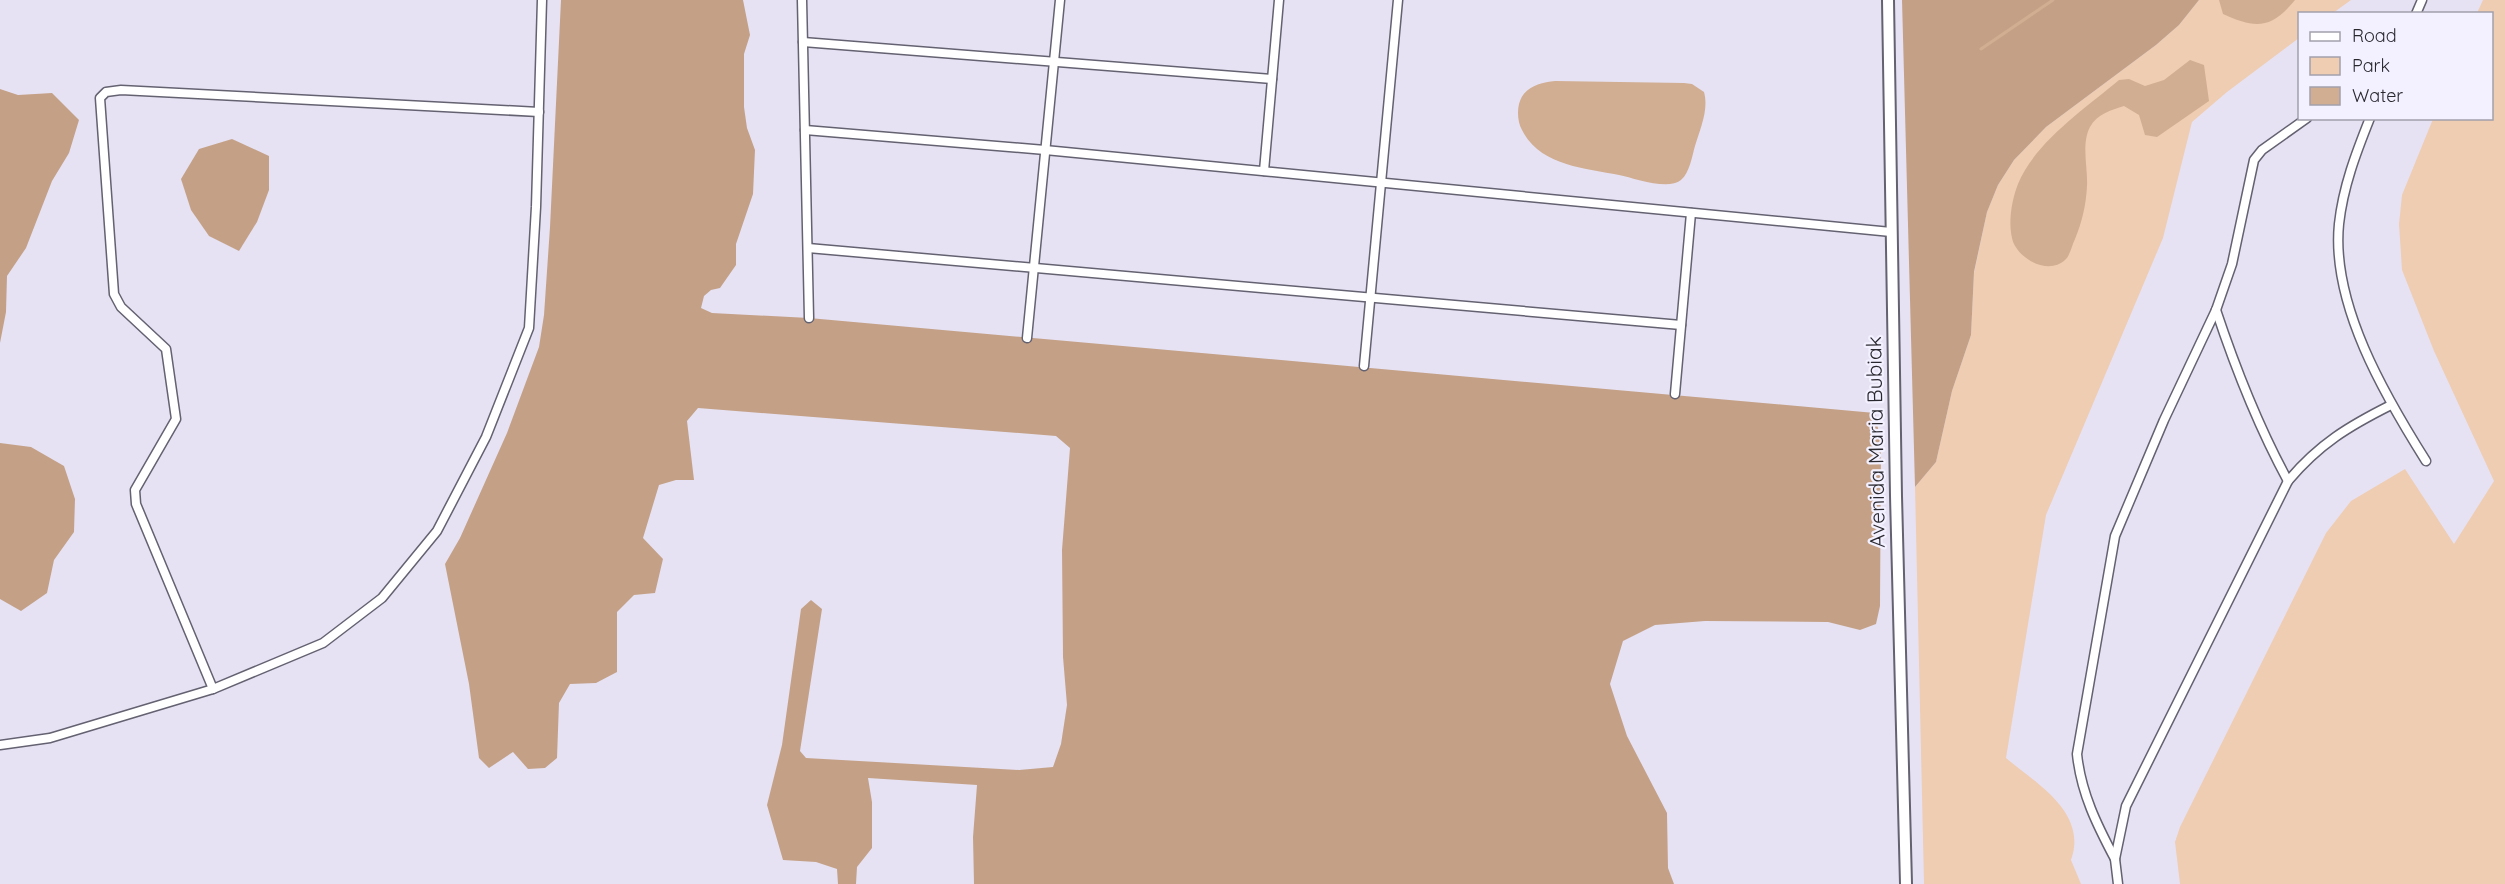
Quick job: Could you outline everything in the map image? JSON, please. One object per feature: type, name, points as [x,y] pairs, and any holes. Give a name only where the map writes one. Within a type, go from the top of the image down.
[{"type":"street","points":[[0,745],[50,738],[213,689],[323,643],[382,598],[437,531],[486,437],[529,328],[536,207],[542,0]]},
{"type":"street","points":[[802,0],[809,318]]},
{"type":"street","points":[[1027,338],[1060,0]]},
{"type":"street","points":[[1264,171],[1280,0]]},
{"type":"street","points":[[1364,366],[1398,0]]},
{"type":"street","name":"Avenida Maria Bubiak","points":[[1888,0],[1906,884]]},
{"type":"street","points":[[803,42],[1272,79]]},
{"type":"street","points":[[213,689],[136,504],[135,490],[176,419],[166,349],[121,307],[114,294],[98,107],[100,98],[106,92],[121,90],[539,112]]},
{"type":"street","points":[[2115,859],[2086,799],[2079,774],[2077,754],[2115,536],[2164,420],[2216,310],[2232,264],[2254,160],[2262,150],[2304,120]]},
{"type":"street","points":[[2369,120],[2355,156],[2344,194],[2339,227],[2341,266],[2356,330],[2391,405],[2426,461]]},
{"type":"street","points":[[805,130],[1045,150],[1891,232]]},
{"type":"street","points":[[1675,394],[1691,213]]},
{"type":"street","points":[[808,248],[1681,325]]},
{"type":"street","points":[[2216,310],[2250,406],[2288,481]]},
{"type":"street","points":[[2118,884],[2115,859],[2126,806],[2288,481],[2305,460],[2329,440],[2391,405]]},
{"type":"green space","points":[[2199,0],[2351,0],[2334,12],[2298,12],[2298,39],[2227,92],[2192,122],[2163,238],[2046,515],[2006,758],[2045,789],[2066,814],[2072,828],[2074,843],[2071,860],[2081,884],[1924,884],[1915,487],[1936,462],[1952,391],[1971,335],[1974,273],[1987,212],[1998,185],[2014,160],[2046,127],[2156,45],[2179,25]]},
{"type":"green space","points":[[2483,0],[2505,0],[2505,884],[2180,884],[2175,842],[2180,827],[2326,533],[2351,501],[2405,469],[2454,544],[2494,481],[2434,351],[2402,270],[2399,224],[2402,195],[2433,120],[2493,120],[2493,12],[2477,12]]},
{"type":"shaded area","points":[[561,0],[743,0],[750,35],[744,54],[744,107],[747,128],[755,150],[753,194],[736,244],[736,265],[720,288],[711,290],[704,296],[701,308],[712,313],[809,318],[1875,413],[1881,444],[1880,606],[1876,624],[1860,630],[1828,622],[1705,621],[1655,625],[1623,641],[1610,684],[1627,736],[1667,813],[1668,868],[1674,884],[974,884],[973,837],[977,785],[868,778],[872,802],[872,848],[857,867],[856,884],[838,884],[837,869],[816,862],[783,860],[767,805],[782,745],[801,609],[811,600],[822,609],[800,751],[806,758],[1019,770],[1053,767],[1061,744],[1067,705],[1063,657],[1062,550],[1070,448],[1056,436],[698,408],[687,421],[694,480],[676,480],[659,485],[643,538],[663,559],[655,593],[634,595],[617,612],[617,672],[596,683],[570,684],[559,703],[557,758],[545,768],[528,769],[513,752],[489,768],[479,758],[469,684],[445,564],[460,538],[507,433],[539,347],[544,315],[550,227]]},
{"type":"shaded area","points":[[1902,0],[2199,0],[2179,25],[2156,45],[2046,127],[2014,160],[1998,185],[1987,212],[1974,272],[1971,335],[1952,391],[1936,462],[1915,487]]},
{"type":"shaded area","points":[[0,89],[18,95],[52,93],[79,120],[69,153],[52,181],[26,248],[7,276],[6,312],[0,343]]},
{"type":"shaded area","points":[[232,139],[269,156],[269,190],[257,222],[239,251],[209,236],[191,210],[181,179],[199,149]]},
{"type":"shaded area","points":[[0,443],[31,447],[64,466],[75,499],[74,532],[54,560],[47,593],[21,611],[0,599]]},
{"type":"water","points":[[2219,0],[2295,0],[2278,17],[2262,24],[2254,24],[2223,14]]},
{"type":"water","points":[[2190,60],[2204,65],[2209,101],[2157,137],[2145,135],[2139,115],[2124,106],[2096,119],[2090,127],[2086,141],[2086,200],[2068,256],[2058,264],[2050,266],[2034,263],[2026,258],[2012,238],[2011,210],[2018,184],[2036,154],[2062,127],[2119,80],[2129,79],[2145,86],[2164,80]]},
{"type":"water","points":[[1555,81],[1684,83],[1692,84],[1704,92],[1703,119],[1687,173],[1675,183],[1651,183],[1564,163],[1540,151],[1530,142],[1521,127],[1518,117],[1519,104],[1529,89],[1538,84]]},
{"type":"waterway","points":[[1981,49],[2053,0]]}]
